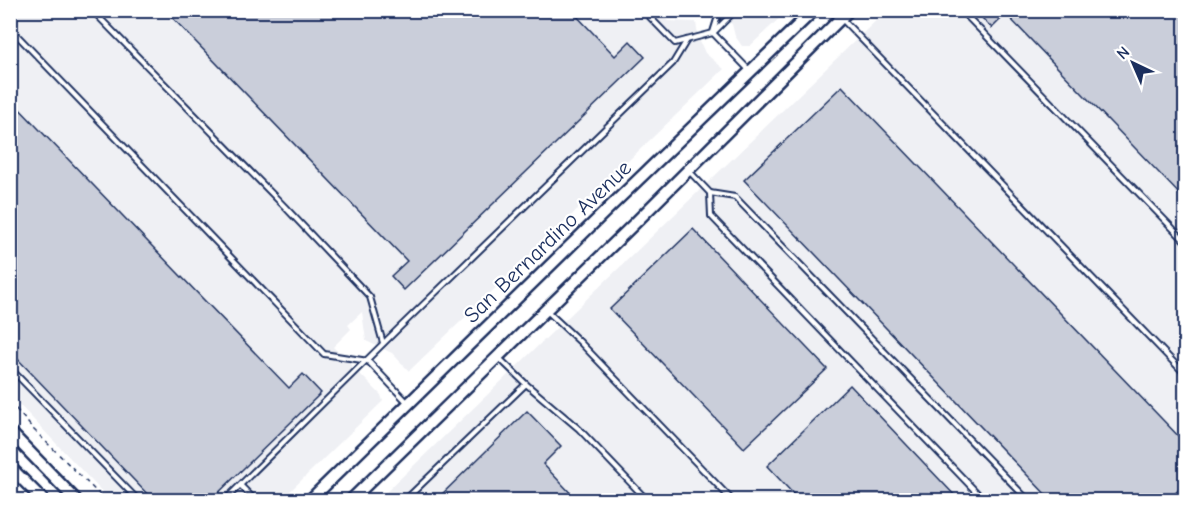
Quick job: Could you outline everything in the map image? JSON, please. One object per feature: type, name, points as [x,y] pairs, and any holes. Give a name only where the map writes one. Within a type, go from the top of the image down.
[{"type":"main road","name":"San Bernardino Avenue","points":[[310,501],[814,10]]},
{"type":"main road","points":[[351,501],[845,14]]},
{"type":"main road","points":[[10,432],[76,501]]},
{"type":"main road","points":[[10,467],[43,501]]},
{"type":"lane","points":[[92,10],[370,297],[383,344]]},
{"type":"lane","points":[[644,10],[675,43],[713,33],[736,10]]},
{"type":"lane","points":[[713,33],[720,10]]},
{"type":"lane","points":[[962,10],[1185,242]]},
{"type":"lane","points":[[845,14],[1185,375]]},
{"type":"lane","points":[[10,28],[324,354],[368,361],[409,404]]},
{"type":"lane","points":[[713,33],[750,72]]},
{"type":"lane","points":[[225,501],[383,344],[673,63],[687,40]]},
{"type":"lane","points":[[688,170],[710,193],[735,196],[1028,501]]},
{"type":"lane","points":[[710,193],[711,216],[984,501]]},
{"type":"lane","points":[[546,310],[579,341],[732,501]]},
{"type":"lane","points":[[498,357],[579,429],[647,501]]},
{"type":"lane","points":[[10,368],[138,501]]},
{"type":"lane","points":[[405,501],[526,384]]},
{"type":"lane","points":[[241,486],[255,501]]},
{"type":"path","points":[[10,402],[34,430],[105,501]]},
{"type":"shaded area","points":[[11,11],[666,11],[662,15],[668,21],[696,22],[698,37],[705,53],[724,69],[409,371],[392,353],[366,341],[362,312],[348,325],[351,329],[333,347],[381,395],[383,401],[281,500],[110,500],[11,396]]},
{"type":"shaded area","points":[[703,11],[787,11],[750,46],[742,46],[735,36],[732,24]]},
{"type":"shaded area","points":[[886,11],[1185,11],[1185,500],[378,500]]},
{"type":"building","points":[[165,10],[571,10],[615,56],[630,41],[645,57],[404,290],[391,276],[407,261]]},
{"type":"building","points":[[974,10],[1185,10],[1185,200],[1006,14],[992,28]]},
{"type":"building","points":[[842,86],[1185,443],[1185,483],[1168,501],[1052,501],[744,180]]},
{"type":"building","points":[[10,99],[289,388],[303,374],[321,393],[210,501],[154,501],[10,351]]},
{"type":"building","points":[[693,229],[827,369],[744,448],[610,309]]},
{"type":"building","points":[[850,385],[960,501],[800,501],[767,466]]},
{"type":"building","points":[[527,411],[561,446],[543,464],[578,501],[435,501]]}]
